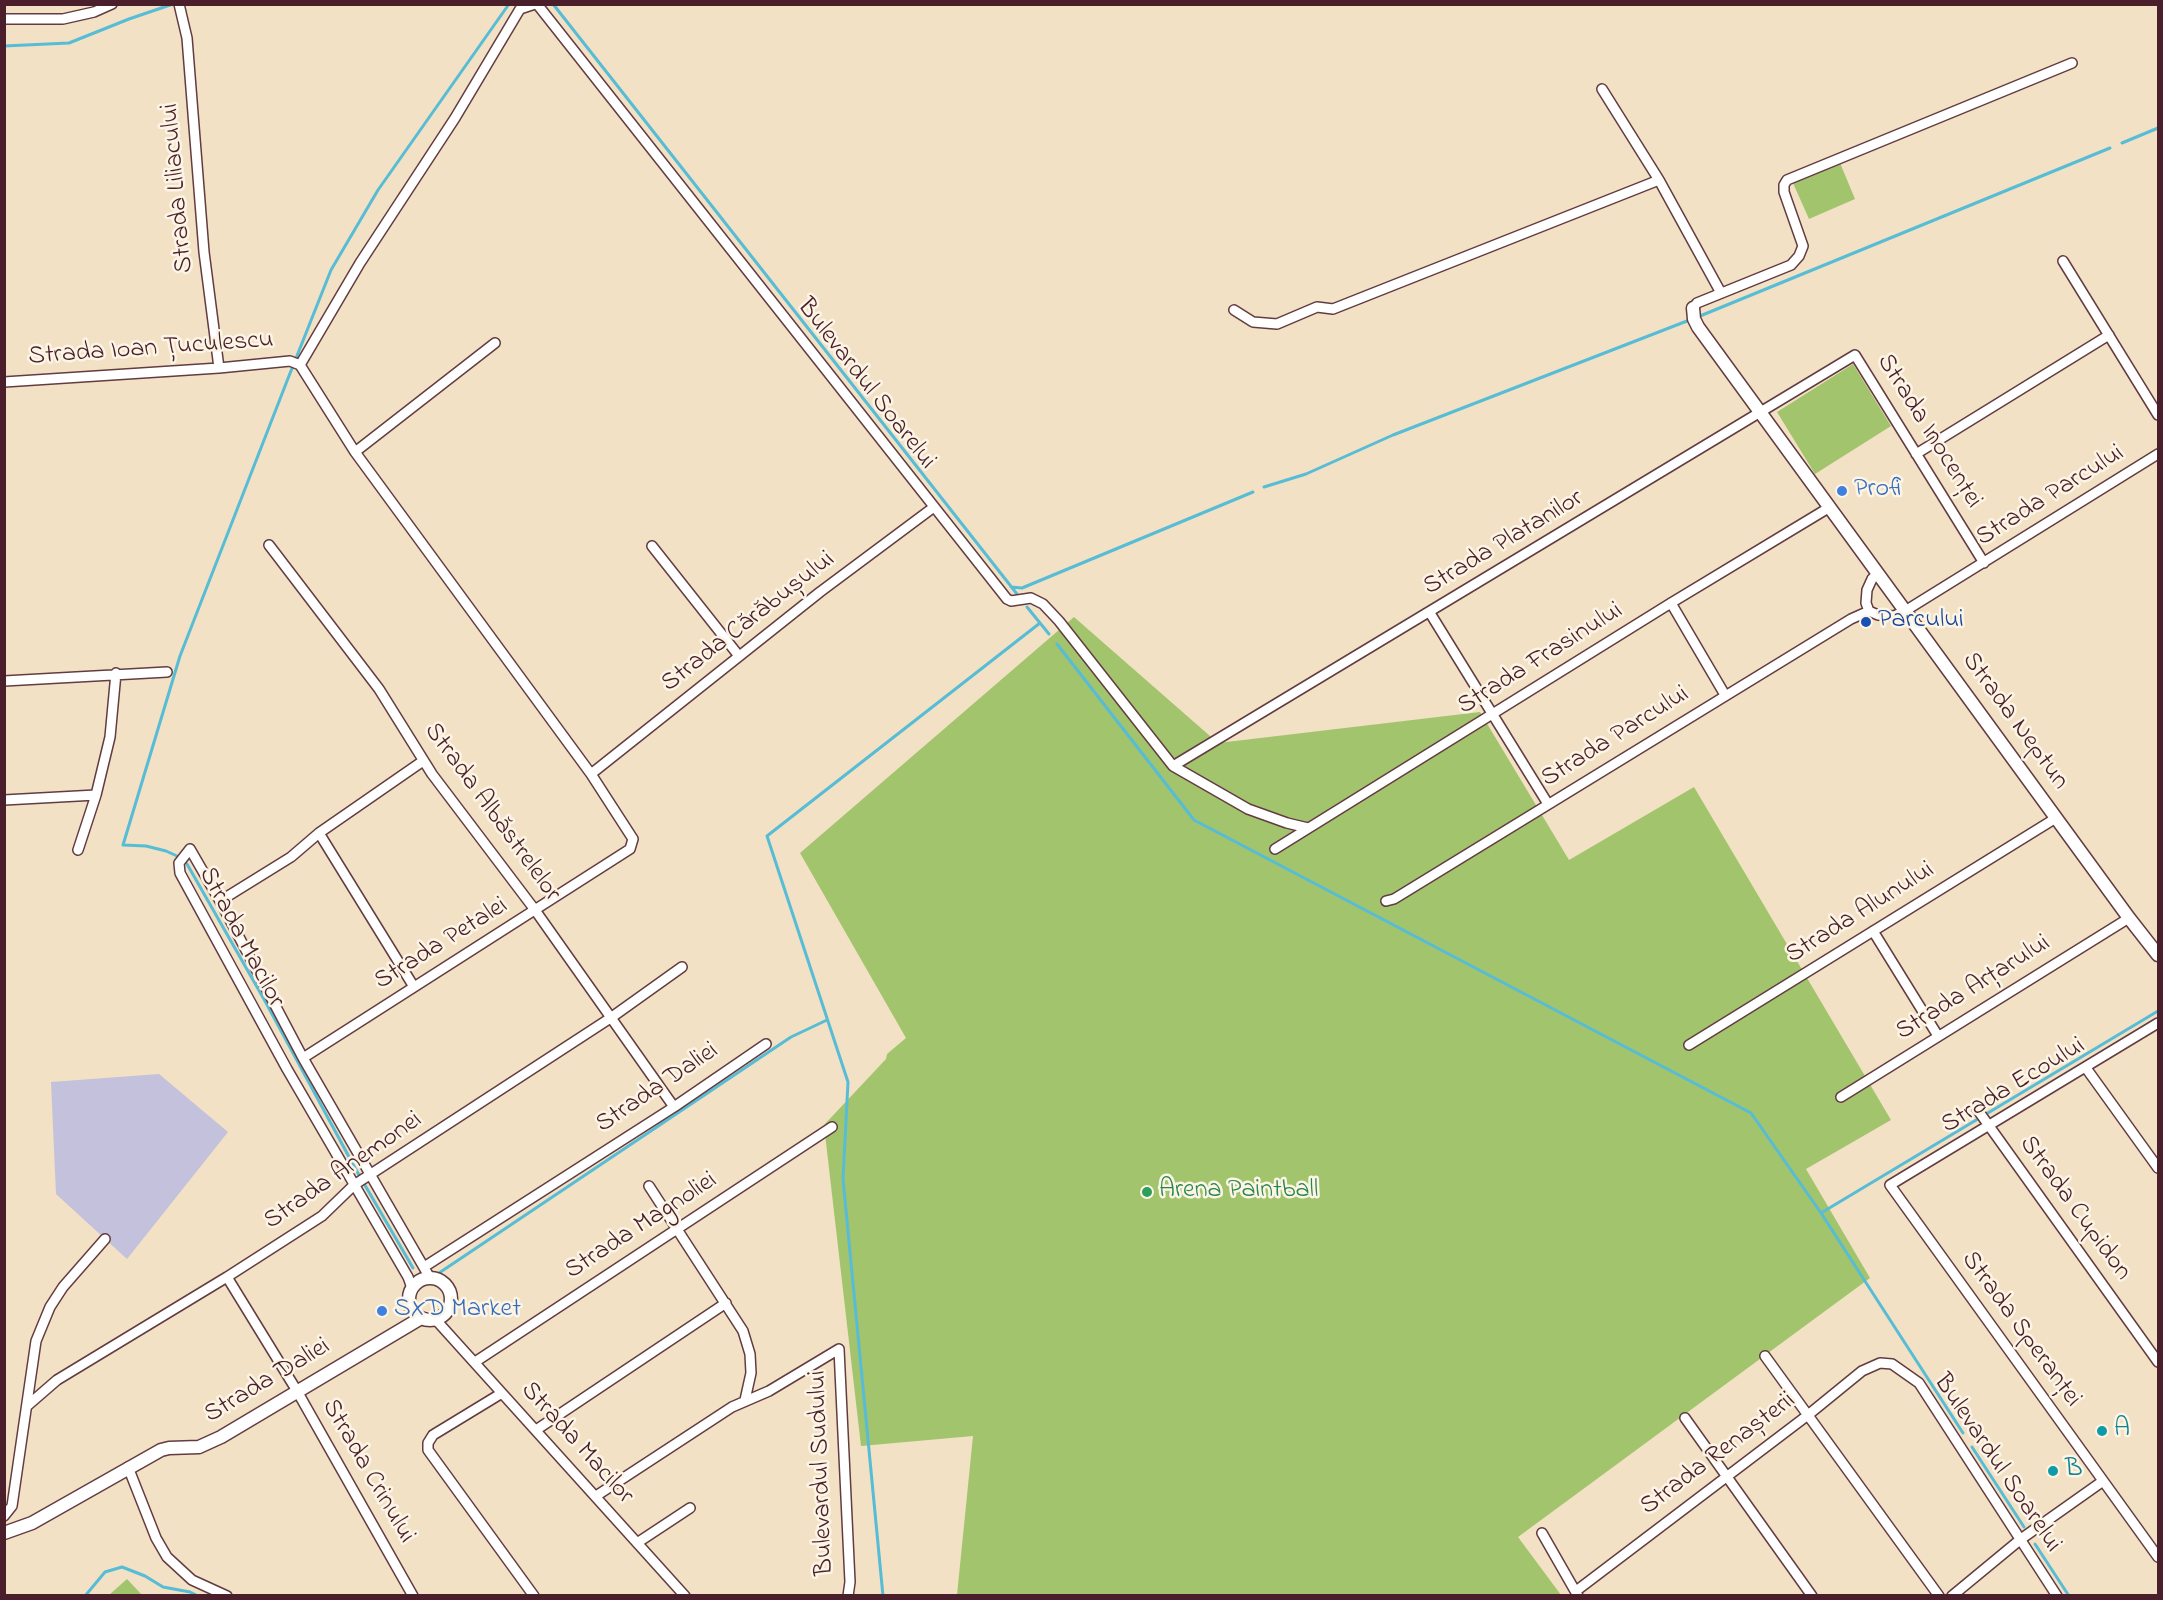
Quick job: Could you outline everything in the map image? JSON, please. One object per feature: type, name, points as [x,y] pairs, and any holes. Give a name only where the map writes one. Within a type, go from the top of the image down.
[{"type":"street","points":[[4,19],[63,18],[94,12],[112,4]]},
{"type":"street","points":[[536,4],[520,9],[455,118],[360,263],[300,365],[355,452],[591,774]]},
{"type":"street","name":"Bulevardul Soarelui","points":[[536,4],[1007,599],[1011,601],[1031,598],[1043,604],[1059,621],[1173,766]]},
{"type":"street","name":"Strada Liliacului","points":[[180,6],[187,38],[204,252],[219,368]]},
{"type":"street","points":[[1693,308],[1697,303],[1721,292],[1791,265],[1799,256],[1803,246],[1784,192],[1787,180],[2072,63]]},
{"type":"street","points":[[1602,89],[1659,180],[1721,292]]},
{"type":"street","points":[[1234,310],[1253,322],[1277,324],[1317,307],[1333,309],[1659,180]]},
{"type":"street","points":[[2063,261],[2158,415]]},
{"type":"street","name":"Strada Neptun","points":[[1693,308],[1694,319],[1698,327],[2158,955]]},
{"type":"street","points":[[1916,454],[2109,334]]},
{"type":"street","points":[[355,452],[495,343]]},
{"type":"street","name":"Strada Platanilor","points":[[1173,766],[1855,355]]},
{"type":"street","name":"Strada Inocenței","points":[[1855,355],[1984,563]]},
{"type":"street","name":"Strada Ioan Țuculescu","points":[[4,382],[290,361],[300,365]]},
{"type":"street","name":"Strada Parcului","points":[[1386,901],[1394,899],[1851,619],[1869,611],[1878,615],[1894,616],[1905,611],[2158,454]]},
{"type":"street","name":"Strada Cărăbușului","points":[[591,774],[820,592],[934,507]]},
{"type":"street","name":"Strada Frasinului","points":[[1275,849],[1830,507]]},
{"type":"street","name":"Strada Albăstrelelor","points":[[269,545],[379,689],[423,761],[535,910],[674,1107]]},
{"type":"street","points":[[652,546],[739,656]]},
{"type":"street","points":[[1869,611],[1866,603],[1867,590],[1878,573]]},
{"type":"street","points":[[1671,603],[1725,695]]},
{"type":"street","points":[[1430,613],[1548,804]]},
{"type":"street","points":[[4,681],[116,673],[167,672]]},
{"type":"street","points":[[78,850],[96,795],[110,737],[116,673]]},
{"type":"street","points":[[220,901],[291,857],[319,832],[423,761]]},
{"type":"street","points":[[1173,766],[1248,809],[1287,824],[1308,828]]},
{"type":"street","name":"Strada Petalei","points":[[303,1058],[630,849],[633,839],[628,829],[591,774]]},
{"type":"street","points":[[4,800],[96,795]]},
{"type":"street","name":"Strada Alunului","points":[[1689,1045],[2056,818]]},
{"type":"street","points":[[319,832],[414,987]]},
{"type":"street","name":"Strada Macilor","points":[[412,1288],[408,1277],[288,1069],[180,873],[179,863],[190,849],[369,1176],[427,1272]]},
{"type":"street","name":"Strada Arțarului","points":[[1841,1096],[2129,918]]},
{"type":"street","points":[[1873,931],[1938,1036]]},
{"type":"street","name":"Strada Anemonei","points":[[27,1406],[57,1380],[227,1277],[322,1216],[369,1176],[612,1017],[682,967]]},
{"type":"street","name":"Strada Ecoului","points":[[1890,1185],[2158,1023]]},
{"type":"street","name":"Strada Daliei","points":[[427,1272],[766,1044]]},
{"type":"street","points":[[2086,1068],[2158,1168]]},
{"type":"street","name":"Strada Cupidon","points":[[1978,1111],[2158,1361]]},
{"type":"street","name":"Strada Magnoliei","points":[[475,1362],[832,1127]]},
{"type":"street","name":"Strada Speranței","points":[[1890,1185],[2158,1557]]},
{"type":"street","points":[[596,1496],[745,1400],[751,1372],[750,1354],[743,1331],[649,1186]]},
{"type":"street","points":[[4,1516],[12,1506],[36,1341],[50,1307],[63,1287],[105,1239]]},
{"type":"street","points":[[427,1272],[446,1284],[452,1300],[444,1316],[436,1320],[421,1318],[412,1311],[409,1299],[412,1288],[423,1279],[427,1272]]},
{"type":"street","name":"Strada Crinului","points":[[227,1277],[297,1391],[413,1596]]},
{"type":"street","points":[[536,1430],[726,1304]]},
{"type":"street","name":"Strada Daliei","points":[[4,1533],[32,1523],[161,1450],[207,1444],[421,1318]]},
{"type":"street","name":"Strada Macilor","points":[[436,1320],[685,1596]]},
{"type":"street","name":"Bulevardul Sudului","points":[[745,1400],[769,1391],[839,1348],[850,1582],[848,1596]]},
{"type":"street","points":[[1766,1356],[1939,1596]]},
{"type":"street","name":"Strada Renașterii","points":[[1577,1593],[1862,1371],[1880,1363],[1892,1364]]},
{"type":"street","name":"Bulevardul Soarelui","points":[[1892,1364],[1919,1383],[2058,1596]]},
{"type":"street","points":[[502,1393],[433,1436],[428,1443],[428,1450],[534,1596]]},
{"type":"street","points":[[1685,1418],[1812,1596]]},
{"type":"street","points":[[128,1467],[156,1538],[167,1557],[192,1580],[228,1596]]},
{"type":"street","points":[[1952,1596],[2021,1539],[2103,1481]]},
{"type":"street","points":[[637,1543],[690,1508]]},
{"type":"street","points":[[1542,1533],[1577,1593]]},
{"type":"shaded area","points":[[159,1074],[228,1132],[127,1259],[56,1194],[51,1082]]},
{"type":"green space","points":[[1840,163],[1855,199],[1809,219],[1793,183]]},
{"type":"green space","points":[[1853,364],[1891,426],[1815,474],[1777,412]]},
{"type":"green space","points":[[1074,617],[1218,743],[1480,712],[1569,860],[1694,787],[1891,1120],[1806,1169],[1870,1278],[1518,1537],[1561,1595],[957,1595],[973,1436],[861,1446],[824,1125],[886,1059],[887,1054],[906,1038],[800,853]]},
{"type":"green space","points":[[127,1579],[142,1595],[109,1595]]},
{"type":"waterway","points":[[4,46],[69,43],[173,4]]},
{"type":"waterway","points":[[177,856],[146,846],[123,845],[180,656],[287,381],[331,270],[378,190],[509,4]]},
{"type":"waterway","points":[[553,4],[1017,594]]},
{"type":"waterway","points":[[2122,143],[2158,128]]},
{"type":"waterway","points":[[1700,316],[2110,148]]},
{"type":"waterway","points":[[1264,487],[1306,474],[1393,435],[1687,321]]},
{"type":"waterway","points":[[1011,587],[1022,588],[1253,492]]},
{"type":"waterway","points":[[1027,607],[1040,623]]},
{"type":"waterway","points":[[883,1596],[843,1179],[848,1082],[767,836],[1040,623],[1049,634]]},
{"type":"waterway","points":[[1057,644],[1194,820],[1751,1113],[1821,1213],[1963,1433]]},
{"type":"waterway","points":[[187,864],[413,1268]]},
{"type":"waterway","points":[[1821,1213],[2158,1011]]},
{"type":"waterway","points":[[439,1273],[791,1037],[827,1020]]},
{"type":"waterway","points":[[1972,1447],[2024,1527]]},
{"type":"waterway","points":[[2035,1544],[2069,1596]]},
{"type":"waterway","points":[[85,1596],[105,1572],[122,1567],[145,1576],[163,1587],[190,1592],[198,1596]]},
{"type":"place","name":"Profi","points":[[1842,491]]},
{"type":"place","name":"Parcului","points":[[1866,622]]},
{"type":"place","name":"Arena Paintball","points":[[1147,1192]]},
{"type":"place","name":"SXD Market","points":[[382,1311]]},
{"type":"place","name":"A","points":[[2102,1431]]},
{"type":"place","name":"B","points":[[2053,1471]]}]
